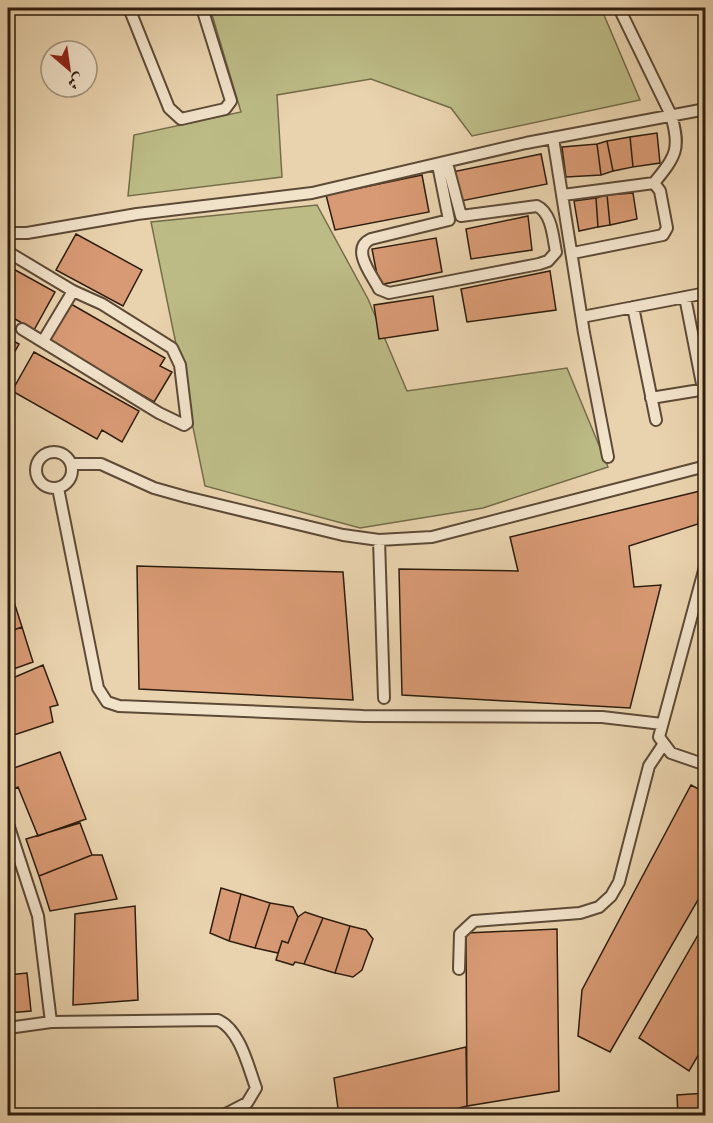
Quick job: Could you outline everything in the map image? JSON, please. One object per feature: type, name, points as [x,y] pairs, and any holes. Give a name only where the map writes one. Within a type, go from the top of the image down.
[{"type":"street","points":[[129,8],[169,108],[181,119],[225,110],[231,101],[202,8]]},
{"type":"street","points":[[563,195],[654,183],[675,156],[676,133],[671,115],[619,8]]},
{"type":"street","points":[[8,233],[27,233],[137,214],[312,193],[553,138],[705,109]]},
{"type":"street","points":[[553,138],[582,317],[609,457]]},
{"type":"street","points":[[443,164],[461,216],[537,206],[543,208],[549,221],[556,252],[553,257],[539,264],[389,293],[379,289],[362,258],[361,248],[371,239],[448,220],[443,164]]},
{"type":"street","points":[[573,253],[663,235],[667,228],[660,191],[654,183]]},
{"type":"street","points":[[8,252],[73,291],[102,304],[172,348],[180,365],[188,423],[184,425],[159,413],[22,329]]},
{"type":"street","points":[[43,341],[73,291]]},
{"type":"street","points":[[582,317],[705,293]]},
{"type":"street","points":[[651,398],[704,389],[685,297]]},
{"type":"street","points":[[633,306],[656,420]]},
{"type":"street","points":[[56,452],[66,456],[72,464],[70,479],[58,488],[47,487],[39,481],[36,471],[38,461],[46,454],[56,452]]},
{"type":"street","points":[[72,464],[101,465],[154,488],[186,497],[343,536],[379,540],[432,537],[705,466]]},
{"type":"street","points":[[58,488],[98,688],[107,702],[160,710],[339,715],[602,717],[662,723]]},
{"type":"street","points":[[379,540],[384,698]]},
{"type":"street","points":[[705,563],[659,737],[671,753],[705,765]]},
{"type":"street","points":[[459,969],[460,934],[474,921],[580,913],[600,907],[611,896],[619,882],[649,766],[663,745]]},
{"type":"street","points":[[8,824],[38,916],[51,1022]]},
{"type":"street","points":[[8,1028],[51,1022],[205,1019],[225,1023],[233,1033],[256,1088],[247,1103],[222,1116]]},
{"type":"shaded area","points":[[210,8],[601,8],[640,100],[472,136],[451,108],[371,79],[277,95],[282,177],[128,196],[134,135],[241,112]]},
{"type":"shaded area","points":[[317,205],[368,299],[407,391],[567,368],[608,467],[483,508],[360,528],[205,486],[151,222]]},
{"type":"building","points":[[657,133],[660,163],[633,167],[630,137]]},
{"type":"building","points":[[630,137],[633,167],[613,171],[607,141]]},
{"type":"building","points":[[607,141],[613,171],[601,175],[597,144]]},
{"type":"building","points":[[597,144],[601,175],[566,177],[562,147]]},
{"type":"building","points":[[541,154],[547,184],[461,201],[452,172]]},
{"type":"building","points":[[422,175],[429,212],[335,230],[326,195]]},
{"type":"building","points":[[633,193],[637,219],[610,225],[607,195]]},
{"type":"building","points":[[607,195],[610,225],[598,227],[596,198]]},
{"type":"building","points":[[596,198],[598,227],[579,231],[574,201]]},
{"type":"building","points":[[528,216],[532,250],[471,259],[466,229]]},
{"type":"building","points":[[76,234],[142,270],[123,306],[56,270]]},
{"type":"building","points":[[436,238],[442,272],[379,285],[372,249]]},
{"type":"building","points":[[8,266],[55,292],[34,330],[8,315]]},
{"type":"building","points":[[550,271],[556,310],[467,322],[461,289]]},
{"type":"building","points":[[433,296],[438,330],[379,339],[374,305]]},
{"type":"building","points":[[71,304],[165,358],[160,366],[172,372],[154,402],[49,341]]},
{"type":"building","points":[[8,338],[19,344],[8,364]]},
{"type":"building","points":[[34,352],[139,411],[122,442],[102,430],[97,439],[12,391]]},
{"type":"building","points":[[700,491],[698,524],[629,546],[634,587],[661,585],[630,708],[402,695],[399,569],[518,571],[510,537]]},
{"type":"building","points":[[137,566],[343,572],[353,700],[139,689]]},
{"type":"building","points":[[8,583],[22,627],[8,632]]},
{"type":"building","points":[[22,627],[33,662],[8,671],[8,632]]},
{"type":"building","points":[[43,665],[58,705],[50,707],[53,722],[8,737],[8,680]]},
{"type":"building","points":[[60,752],[86,819],[38,836],[18,787],[8,792],[8,770]]},
{"type":"building","points":[[691,785],[706,793],[706,886],[610,1052],[578,1036],[582,990]]},
{"type":"building","points":[[80,823],[92,855],[39,876],[26,839]]},
{"type":"building","points":[[92,855],[102,855],[117,899],[50,911],[39,876]]},
{"type":"building","points":[[221,888],[241,894],[229,941],[210,933]]},
{"type":"building","points":[[241,894],[270,903],[255,948],[229,941]]},
{"type":"building","points":[[270,903],[293,907],[298,917],[288,943],[282,941],[278,953],[255,948]]},
{"type":"building","points":[[12,904],[12,960],[8,961],[8,905]]},
{"type":"building","points":[[135,906],[138,1000],[73,1005],[75,914]]},
{"type":"building","points":[[305,912],[323,918],[304,964],[295,962],[293,965],[276,960],[282,941],[288,943],[298,917]]},
{"type":"building","points":[[323,918],[350,926],[335,973],[304,964]]},
{"type":"building","points":[[706,921],[706,1042],[689,1071],[639,1038]]},
{"type":"building","points":[[350,926],[366,930],[373,939],[362,970],[353,977],[335,973]]},
{"type":"building","points":[[557,929],[559,1091],[467,1106],[466,933]]},
{"type":"building","points":[[27,973],[31,1011],[8,1013],[8,975]]},
{"type":"building","points":[[466,1047],[467,1106],[428,1116],[339,1116],[334,1078]]},
{"type":"building","points":[[706,1093],[706,1116],[678,1116],[677,1095]]}]
